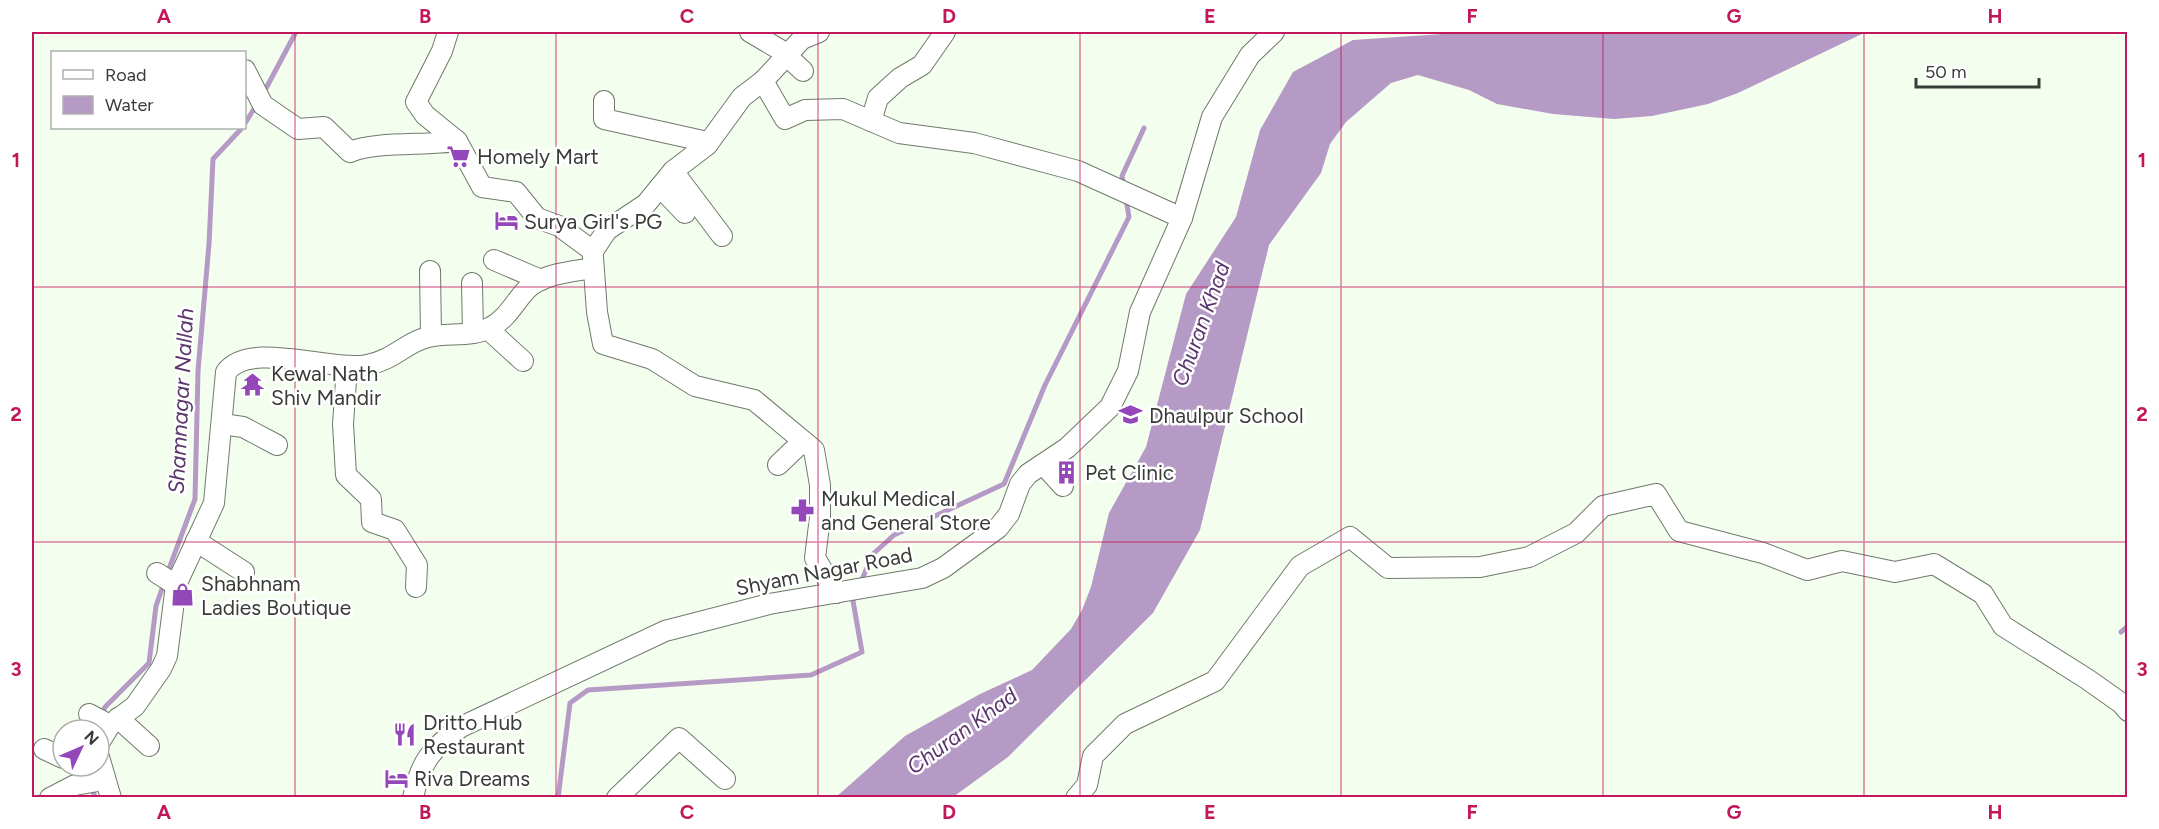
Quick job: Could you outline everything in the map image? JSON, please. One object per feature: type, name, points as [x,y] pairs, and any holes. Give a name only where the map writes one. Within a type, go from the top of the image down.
[{"type":"street","points":[[448,32],[442,51],[416,102],[425,116],[457,141],[482,187],[516,192],[537,218],[559,226],[593,260]]},
{"type":"street","points":[[750,32],[788,56],[803,71]]},
{"type":"street","points":[[870,121],[878,98],[900,78],[922,65],[945,32]]},
{"type":"street","name":"Shyam Nagar Road","points":[[413,798],[417,776],[425,760],[437,744],[460,727],[665,630],[769,604],[922,579],[943,568],[1004,522],[1020,484],[1028,474],[1067,448],[1102,416],[1124,381],[1140,312],[1182,218],[1212,117],[1250,55],[1274,32]]},
{"type":"street","points":[[813,33],[802,39],[763,81],[742,97],[707,145],[673,171],[646,204],[607,230],[593,260],[603,344],[652,359],[695,386],[754,400],[814,450],[820,485],[820,517],[815,558],[836,593]]},
{"type":"street","points":[[246,72],[263,105],[298,129],[324,127],[350,152],[362,147],[428,146],[457,141]]},
{"type":"street","points":[[763,81],[785,119],[805,110],[843,109],[899,133],[974,143],[1078,171],[1182,218]]},
{"type":"street","points":[[604,100],[604,119],[703,141],[707,145]]},
{"type":"street","points":[[673,171],[722,236]]},
{"type":"street","points":[[660,187],[685,213]]},
{"type":"street","points":[[494,260],[536,283]]},
{"type":"street","points":[[111,726],[135,706],[161,669],[167,656],[176,585],[214,503],[226,372],[240,360],[252,357],[347,366],[365,365],[390,359],[421,339],[481,331],[502,321],[536,283],[593,260]]},
{"type":"street","points":[[430,271],[431,336]]},
{"type":"street","points":[[509,276],[536,283]]},
{"type":"street","points":[[472,283],[481,331],[523,361]]},
{"type":"street","points":[[347,366],[343,424],[346,475],[371,499],[372,522],[395,530],[417,565],[416,587]]},
{"type":"street","points":[[221,429],[243,427],[277,445]]},
{"type":"street","points":[[221,429],[250,441]]},
{"type":"street","points":[[778,465],[803,441]]},
{"type":"street","points":[[1043,464],[1063,486]]},
{"type":"street","points":[[1076,798],[1087,785],[1093,756],[1125,724],[1215,681],[1300,566],[1350,537],[1388,568],[1480,567],[1529,557],[1576,533],[1603,506],[1656,494],[1679,531],[1763,553],[1807,570],[1842,561],[1895,572],[1934,564],[1983,594],[2003,626],[2087,679],[2121,703],[2127,711]]},
{"type":"street","points":[[194,545],[222,567]]},
{"type":"street","points":[[194,545],[244,572]]},
{"type":"street","points":[[157,573],[176,585]]},
{"type":"street","points":[[89,714],[114,722],[149,746]]},
{"type":"street","points":[[617,798],[680,738],[725,779]]},
{"type":"street","points":[[50,798],[75,785],[108,789]]},
{"type":"water","name":"Churan Khad","points":[[1472,32],[1866,32],[1738,93],[1708,104],[1652,116],[1614,119],[1553,114],[1497,104],[1469,90],[1418,75],[1391,83],[1346,122],[1330,144],[1321,173],[1269,245],[1200,530],[1153,613],[1008,757],[953,797],[836,797],[905,736],[980,694],[1032,670],[1071,629],[1091,587],[1109,513],[1146,447],[1186,294],[1236,217],[1260,130],[1293,72],[1353,40]]},
{"type":"waterway","name":"Shamnagar Nallah","points":[[263,94],[296,32]]},
{"type":"waterway","name":"Shamnagar Nallah","points":[[246,122],[257,104]]},
{"type":"waterway","points":[[1124,187],[1122,176],[1144,128]]},
{"type":"waterway","name":"Shamnagar Nallah","points":[[167,574],[195,499],[198,371],[209,244],[213,159],[241,129]]},
{"type":"waterway","points":[[860,584],[873,554],[894,535],[1004,484],[1045,385],[1129,217],[1126,199]]},
{"type":"waterway","name":"Shamnagar Nallah","points":[[97,718],[149,663],[156,606],[164,583]]},
{"type":"waterway","points":[[558,798],[570,703],[588,690],[811,675],[862,652],[853,601],[856,595]]},
{"type":"waterway","points":[[2121,632],[2128,626]]},
{"type":"waterway","name":"Shamnagar Nallah","points":[[92,787],[95,798]]},
{"type":"place","name":"Homely Mart","points":[[459,156]]},
{"type":"place","name":"Surya Girl's PG","points":[[506,221]]},
{"type":"place","name":"Kewal Nath Shiv Mandir","points":[[253,385]]},
{"type":"place","name":"Dhaulpur School","points":[[1131,415]]},
{"type":"place","name":"Pet Clinic","points":[[1067,472]]},
{"type":"place","name":"Mukul Medical and General Store","points":[[803,510]]},
{"type":"place","name":"Shabhnam Ladies Boutique","points":[[183,595]]},
{"type":"place","name":"Dritto Hub Restaurant","points":[[405,734]]},
{"type":"place","name":"Riva Dreams","points":[[396,778]]}]
